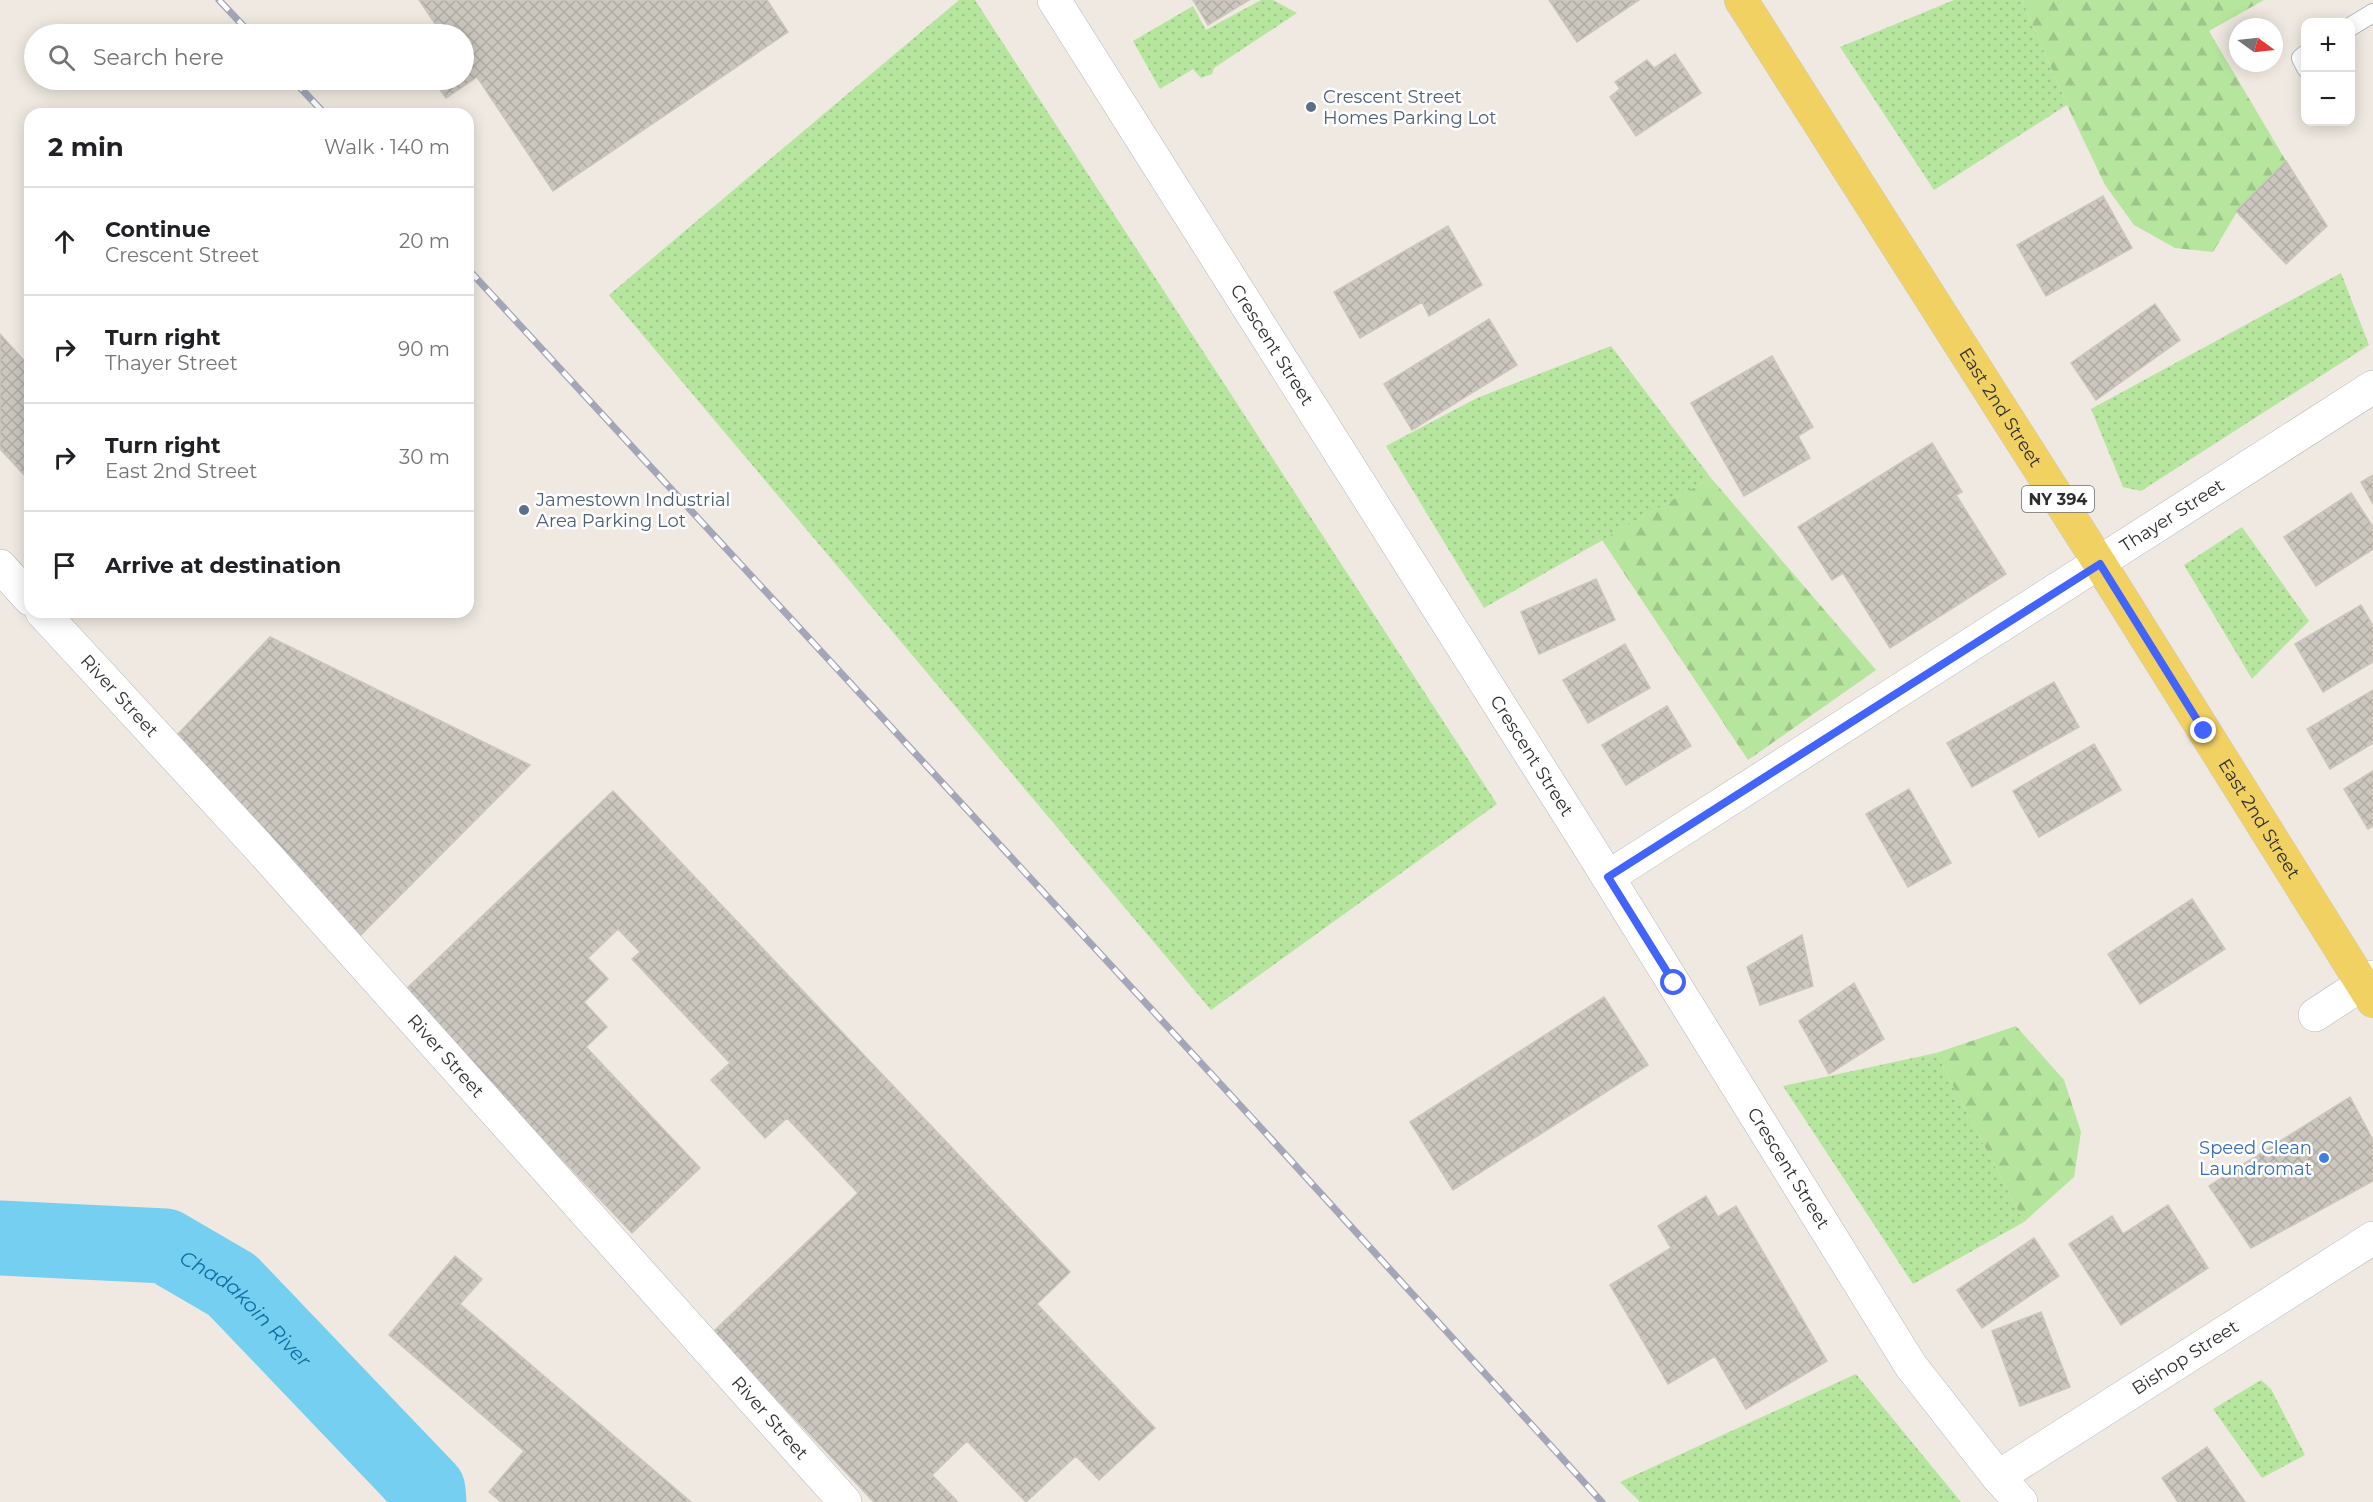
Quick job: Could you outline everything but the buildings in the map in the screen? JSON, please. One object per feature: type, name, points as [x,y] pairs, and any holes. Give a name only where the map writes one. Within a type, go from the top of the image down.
[{"type":"main road","name":"East 2nd Street","points":[[1741,0],[2370,987]]},
{"type":"street","name":"Crescent Street","points":[[1054,0],[1608,877],[1911,1366],[1998,1477],[2021,1502]]},
{"type":"street","name":"Thayer Street","points":[[1608,877],[2373,387]]},
{"type":"street","points":[[0,566],[24,592]]},
{"type":"street","name":"River Street","points":[[48,618],[271,860],[845,1502]]},
{"type":"street","points":[[2315,1015],[2370,987]]},
{"type":"street","name":"Bishop Street","points":[[1998,1477],[2373,1238]]},
{"type":"lane","points":[[2355,24],[2373,13]]},
{"type":"green space","points":[[959,0],[975,0],[1497,804],[1211,1010],[609,295]]},
{"type":"green space","points":[[1261,0],[1273,0],[1297,13],[1214,68],[1212,74],[1201,78],[1193,69],[1160,89],[1133,41],[1193,6],[1206,30]]},
{"type":"green space","points":[[1954,0],[2022,0],[2067,105],[1934,190],[1840,47]]},
{"type":"green space","points":[[2022,0],[2264,0],[2209,31],[2229,65],[2229,72],[2233,72],[2286,161],[2240,207],[2213,252],[2175,248],[2134,225],[2105,185],[2067,105]]},
{"type":"green space","points":[[2341,273],[2369,345],[2141,491],[2123,487],[2091,409]]},
{"type":"green space","points":[[1611,346],[1711,478],[1484,608],[1386,446],[1477,398]]},
{"type":"green space","points":[[1711,478],[1876,670],[1748,760],[1602,540]]},
{"type":"green space","points":[[2242,527],[2309,621],[2252,679],[2184,565]]},
{"type":"green space","points":[[2016,1026],[2064,1080],[2081,1132],[2074,1177],[2024,1222],[1936,1053]]},
{"type":"green space","points":[[1936,1053],[2024,1222],[1913,1284],[1783,1086]]},
{"type":"green space","points":[[1856,1374],[1961,1502],[1640,1502],[1620,1482]]},
{"type":"green space","points":[[2261,1380],[2271,1389],[2305,1455],[2262,1478],[2213,1409]]},
{"type":"waterway","name":"Chadakoin River","points":[[0,1238],[165,1246],[232,1285],[428,1490],[429,1502]]},
{"type":"railway","points":[[219,0],[242,24]]},
{"type":"railway","points":[[302,90],[319,108]]},
{"type":"railway","points":[[474,275],[1262,1129],[1602,1502]]},
{"type":"place","name":"Crescent Street Homes Parking Lot","points":[[1311,107]]},
{"type":"place","name":"Jamestown Industrial Area Parking Lot","points":[[524,510]]},
{"type":"place","name":"Speed Clean Laundromat","points":[[2324,1158]]},
{"type":"route","points":[[1674,983],[1608,877],[2100,564],[2204,731]]}]
